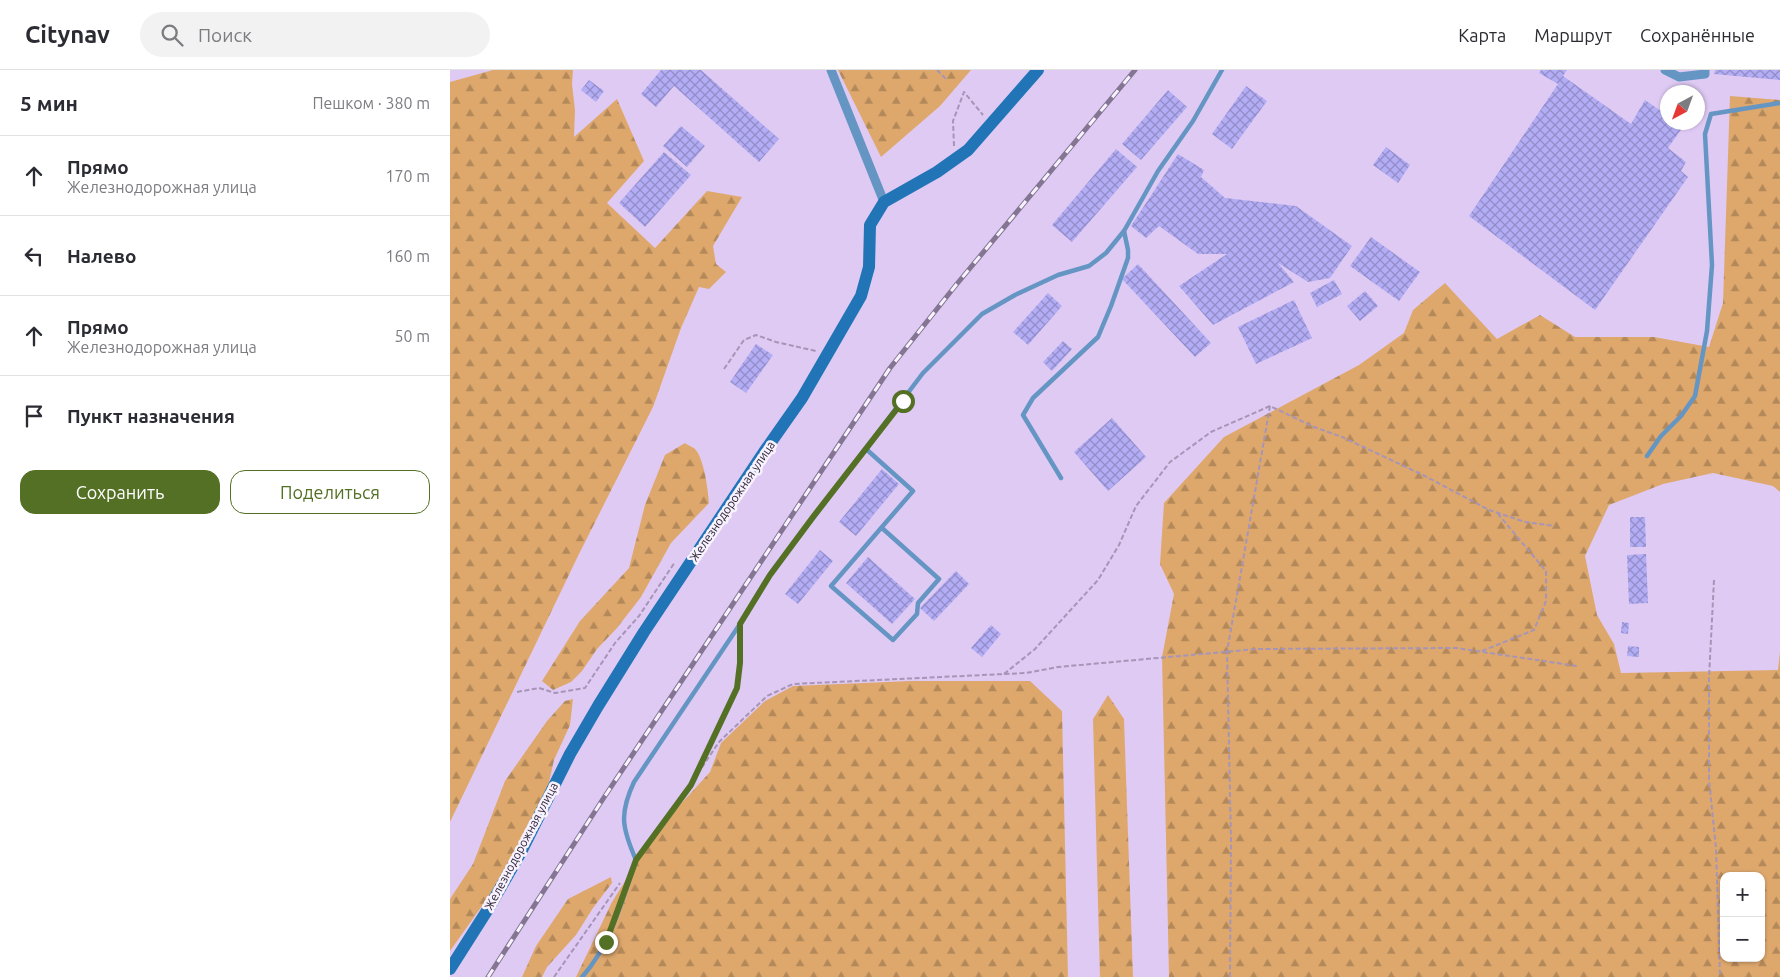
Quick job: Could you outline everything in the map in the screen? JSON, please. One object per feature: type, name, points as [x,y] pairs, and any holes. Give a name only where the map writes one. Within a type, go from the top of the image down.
[{"type":"street","points":[[831,70],[884,202]]},
{"type":"street","name":"Железнодорожная улица","points":[[450,968],[490,906],[521,852],[570,754],[598,706],[644,632],[802,398],[860,296],[869,267],[870,225],[884,202],[951,163],[968,150],[1038,70]]},
{"type":"street","points":[[1665,70],[1679,77],[1705,74],[1705,70]]},
{"type":"lane","points":[[582,977],[590,969],[606,942],[636,860],[626,838],[624,816],[626,800],[634,782],[740,624],[770,575],[923,373],[982,314],[1015,295],[1058,275],[1089,266],[1106,253],[1124,232],[1158,171],[1193,121],[1222,70]]},
{"type":"lane","points":[[1647,456],[1661,436],[1681,416],[1695,396],[1697,387],[1707,331],[1712,266],[1704,134],[1711,114],[1780,103]]},
{"type":"lane","points":[[1061,478],[1023,415],[1033,398],[1098,337],[1112,306],[1128,258],[1124,232]]},
{"type":"lane","points":[[866,448],[913,491],[831,586],[893,640],[917,614],[918,603],[939,579],[882,528]]},
{"type":"path","points":[[937,70],[947,80]]},
{"type":"path","points":[[951,163],[954,148],[953,121],[964,92],[991,125]]},
{"type":"path","points":[[724,369],[744,340],[756,335],[824,353]]},
{"type":"path","points":[[1230,977],[1231,840],[1228,652],[1270,406]]},
{"type":"path","points":[[1003,674],[1036,648],[1098,580],[1119,545],[1136,506],[1170,462],[1211,432],[1270,406],[1422,474],[1496,512],[1525,522],[1554,526]]},
{"type":"path","points":[[1480,652],[1534,630],[1546,600],[1546,571],[1496,512]]},
{"type":"path","name":"Железнодорожная улица","points":[[517,692],[539,688],[556,692],[585,688],[615,643],[639,616],[679,558]]},
{"type":"path","points":[[1714,580],[1709,678],[1709,780],[1716,848],[1720,977]]},
{"type":"path","points":[[691,785],[737,688],[740,663],[740,624]]},
{"type":"path","points":[[636,860],[691,785],[719,742],[767,696],[792,684],[1026,673],[1058,667],[1257,649],[1456,648],[1577,666]]},
{"type":"path","points":[[554,977],[621,881]]},
{"type":"green space","points":[[493,70],[573,70],[574,137],[617,99],[644,161],[607,203],[655,248],[707,191],[742,197],[713,246],[716,264],[726,272],[709,289],[699,287],[681,328],[653,407],[578,556],[450,822],[450,82]]},
{"type":"green space","points":[[838,70],[971,70],[940,106],[881,157]]},
{"type":"green space","points":[[1730,96],[1780,100],[1780,492],[1773,486],[1713,473],[1663,484],[1609,505],[1585,556],[1597,615],[1614,644],[1621,673],[1778,670],[1780,652],[1780,977],[1169,977],[1162,657],[1174,594],[1160,564],[1164,503],[1224,437],[1359,365],[1404,333],[1413,310],[1445,283],[1497,339],[1540,315],[1575,337],[1654,337],[1709,347],[1723,303]]},
{"type":"green space","points":[[685,443],[695,449],[701,459],[709,503],[671,543],[641,597],[617,628],[597,649],[582,671],[571,682],[553,690],[542,681],[580,621],[629,568],[645,505],[665,455]]},
{"type":"green space","points":[[910,681],[1030,681],[1062,711],[1068,977],[576,977],[612,902],[657,830],[710,772],[721,743],[765,701],[793,686]]},
{"type":"green space","points":[[1108,695],[1124,719],[1133,977],[1100,977],[1093,719]]},
{"type":"green space","points":[[573,699],[570,725],[554,760],[545,800],[499,882],[450,951],[450,899],[473,864],[505,781],[547,721],[565,701]]},
{"type":"green space","points":[[611,877],[612,883],[576,935],[547,967],[542,977],[522,977],[536,946],[568,899]]},
{"type":"building","points":[[661,70],[701,70],[779,139],[759,162],[674,86],[656,107],[641,94]]},
{"type":"building","points":[[1541,70],[1567,70],[1563,76],[1631,124],[1645,100],[1660,110],[1660,130],[1681,130],[1668,148],[1686,162],[1681,171],[1688,177],[1595,310],[1469,216],[1558,84],[1539,73]]},
{"type":"building","points":[[1715,70],[1780,70],[1780,80],[1714,74]]},
{"type":"building","points":[[589,80],[604,91],[596,102],[581,90]]},
{"type":"building","points":[[1246,86],[1267,101],[1232,149],[1212,134]]},
{"type":"building","points":[[1168,90],[1187,107],[1141,160],[1122,144]]},
{"type":"building","points":[[681,126],[705,146],[687,167],[663,146]]},
{"type":"building","points":[[1386,147],[1410,165],[1398,183],[1373,165]]},
{"type":"building","points":[[1116,149],[1137,167],[1072,242],[1052,225]]},
{"type":"building","points":[[664,152],[691,175],[645,227],[619,203]]},
{"type":"building","points":[[1178,154],[1204,170],[1201,177],[1225,198],[1296,206],[1352,246],[1330,278],[1308,282],[1278,263],[1294,282],[1213,325],[1179,286],[1227,254],[1198,254],[1159,226],[1146,238],[1131,226]]},
{"type":"building","points":[[1371,237],[1420,272],[1399,301],[1350,266]]},
{"type":"building","points":[[1138,264],[1211,343],[1195,357],[1122,279]]},
{"type":"building","points":[[1334,280],[1342,294],[1317,307],[1310,293]]},
{"type":"building","points":[[1365,291],[1378,306],[1360,321],[1347,306]]},
{"type":"building","points":[[1048,293],[1062,306],[1028,345],[1013,332]]},
{"type":"building","points":[[1294,300],[1312,338],[1256,364],[1238,327]]},
{"type":"building","points":[[1063,341],[1072,349],[1052,371],[1043,362]]},
{"type":"building","points":[[756,344],[773,355],[746,393],[730,382]]},
{"type":"building","points":[[1112,418],[1146,457],[1108,491],[1074,452]]},
{"type":"building","points":[[882,469],[899,484],[856,536],[839,522]]},
{"type":"building","points":[[1630,517],[1645,517],[1646,547],[1630,547]]},
{"type":"building","points":[[820,550],[833,561],[798,604],[785,594]]},
{"type":"building","points":[[1646,554],[1648,603],[1629,604],[1627,555]]},
{"type":"building","points":[[868,557],[915,599],[892,624],[846,583]]},
{"type":"building","points":[[956,571],[969,584],[934,621],[920,608]]},
{"type":"building","points":[[1622,622],[1629,623],[1628,634],[1621,633]]},
{"type":"building","points":[[991,625],[1001,634],[982,657],[971,648]]},
{"type":"building","points":[[1628,646],[1639,647],[1639,657],[1627,656]]},
{"type":"railway","points":[[488,977],[603,799],[890,368],[956,285],[1135,70]]},
{"type":"route","points":[[606,942],[636,860],[691,785],[737,688],[740,663],[740,624],[770,575],[903,401]]}]
